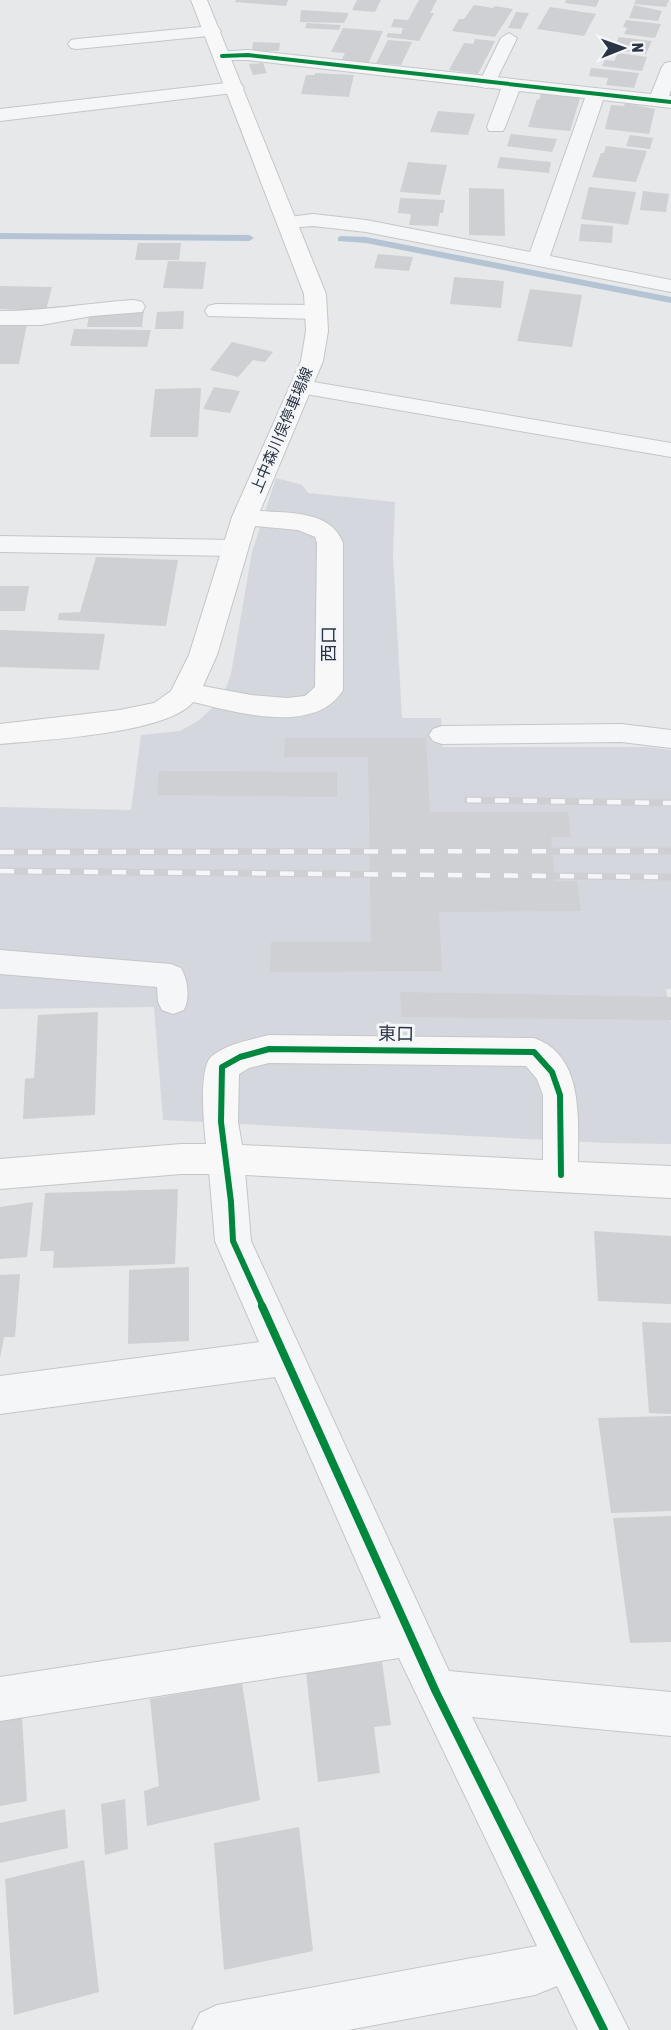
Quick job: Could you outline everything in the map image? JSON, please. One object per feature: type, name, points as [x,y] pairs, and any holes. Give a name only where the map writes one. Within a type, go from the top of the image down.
[{"type":"main road","name":"上中森川俣停車場線","points":[[185,691],[203,655],[245,517],[312,361],[317,331],[315,294],[199,0]]},
{"type":"main road","name":"西口","points":[[185,691],[249,704],[291,707],[316,702],[329,690],[330,543],[328,534],[310,524],[245,517]]},
{"type":"main road","points":[[0,734],[126,719],[175,704],[185,691]]},
{"type":"main road","name":"東口","points":[[226,1159],[221,1122],[222,1067],[240,1057],[269,1049],[380,1048],[534,1052],[552,1072],[560,1095],[561,1175]]},
{"type":"main road","points":[[0,1174],[169,1160],[226,1159],[671,1182]]},
{"type":"street","points":[[77,44],[212,31]]},
{"type":"street","points":[[222,56],[248,55],[512,86],[665,101],[671,67]]},
{"type":"street","points":[[496,127],[512,86]]},
{"type":"street","points":[[0,115],[235,88]]},
{"type":"street","points":[[538,260],[596,93]]},
{"type":"street","points":[[288,222],[313,220],[366,226],[671,286]]},
{"type":"street","points":[[0,318],[41,318],[92,309],[134,307]]},
{"type":"street","points":[[216,311],[315,312]]},
{"type":"street","points":[[302,387],[671,450]]},
{"type":"street","points":[[0,544],[234,548]]},
{"type":"street","points":[[226,1159],[233,1241],[436,1692],[604,2030]]},
{"type":"street","points":[[0,1395],[285,1357]]},
{"type":"street","points":[[0,1699],[412,1635]]},
{"type":"street","points":[[436,1692],[671,1714]]},
{"type":"street","points":[[218,2030],[535,1971],[566,1957]]},
{"type":"lane","points":[[487,82],[509,38]]},
{"type":"lane","points":[[442,735],[621,733],[671,738]]},
{"type":"lane","points":[[0,962],[171,976],[173,1002]]},
{"type":"shaded area","points":[[276,478],[302,485],[308,493],[395,502],[393,555],[402,718],[441,718],[443,747],[649,747],[671,750],[671,989],[666,989],[671,1025],[671,1144],[606,1143],[163,1120],[154,1007],[0,1009],[0,807],[131,810],[141,735],[180,731],[198,721],[222,699],[231,674],[252,552]]},
{"type":"building","points":[[236,0],[288,0],[286,6],[235,2]]},
{"type":"building","points":[[357,0],[381,0],[375,12],[352,10]]},
{"type":"building","points":[[419,0],[437,0],[430,13],[434,13],[419,41],[386,37],[388,33],[401,34],[403,28],[391,27],[394,19],[408,20]]},
{"type":"building","points":[[566,0],[599,0],[596,7],[565,3]]},
{"type":"building","points":[[636,0],[669,0],[666,7],[634,4]]},
{"type":"building","points":[[474,5],[513,9],[495,37],[452,31],[459,19],[464,19]]},
{"type":"building","points":[[634,5],[662,11],[658,21],[629,18]]},
{"type":"building","points":[[550,7],[596,14],[584,36],[537,29]]},
{"type":"building","points":[[301,10],[349,13],[344,23],[300,22]]},
{"type":"building","points":[[516,12],[529,13],[521,29],[508,28]]},
{"type":"building","points":[[626,20],[661,24],[655,38],[624,34],[627,28],[623,27]]},
{"type":"building","points":[[307,23],[341,25],[339,30],[305,28]]},
{"type":"building","points":[[343,28],[383,31],[368,64],[341,61],[345,53],[331,52]]},
{"type":"building","points":[[619,37],[652,41],[646,54],[609,49],[611,45],[615,45]]},
{"type":"building","points":[[475,39],[495,41],[478,74],[449,70],[464,43],[473,44]]},
{"type":"building","points":[[388,40],[412,42],[401,65],[376,63]]},
{"type":"building","points":[[253,42],[280,43],[279,51],[252,51]]},
{"type":"building","points":[[618,53],[647,57],[642,71],[602,66],[605,60],[614,61]]},
{"type":"building","points":[[263,63],[267,73],[253,75],[249,64]]},
{"type":"building","points":[[591,68],[639,73],[634,88],[606,85],[608,78],[589,76]]},
{"type":"building","points":[[315,73],[354,75],[349,97],[301,94],[306,75],[315,75]]},
{"type":"building","points":[[541,94],[580,98],[570,131],[528,127],[537,99],[539,100]]},
{"type":"building","points":[[625,103],[655,109],[649,134],[605,129],[611,105],[624,106]]},
{"type":"building","points":[[438,111],[475,114],[468,135],[430,132]]},
{"type":"building","points":[[511,134],[557,139],[552,152],[507,146]]},
{"type":"building","points":[[630,135],[653,138],[650,149],[626,146]]},
{"type":"building","points":[[606,146],[647,151],[636,182],[592,177]]},
{"type":"building","points":[[500,157],[551,162],[549,173],[497,168]]},
{"type":"building","points":[[408,162],[447,165],[440,195],[400,192]]},
{"type":"building","points":[[589,187],[636,192],[628,225],[581,219]]},
{"type":"building","points":[[469,188],[504,189],[505,236],[469,235]]},
{"type":"building","points":[[643,191],[669,194],[666,212],[640,210]]},
{"type":"building","points":[[400,198],[445,200],[438,226],[409,225],[411,214],[398,213]]},
{"type":"building","points":[[581,224],[613,226],[612,243],[579,241]]},
{"type":"building","points":[[138,243],[181,243],[179,260],[135,260]]},
{"type":"building","points":[[378,254],[413,257],[409,271],[374,268]]},
{"type":"building","points":[[168,261],[206,262],[203,289],[163,288]]},
{"type":"building","points":[[454,277],[504,281],[501,308],[450,304]]},
{"type":"building","points":[[0,286],[52,287],[46,310],[0,309]]},
{"type":"building","points":[[530,289],[582,295],[572,347],[517,341]]},
{"type":"building","points":[[90,309],[144,310],[142,327],[87,327]]},
{"type":"building","points":[[184,311],[183,329],[155,329],[157,312]]},
{"type":"building","points":[[0,324],[27,324],[19,364],[0,364]]},
{"type":"building","points":[[74,329],[151,330],[147,347],[70,346]]},
{"type":"building","points":[[232,342],[273,352],[265,362],[253,360],[238,377],[210,370]]},
{"type":"building","points":[[214,387],[240,391],[230,413],[203,409]]},
{"type":"building","points":[[201,388],[198,437],[150,437],[155,389]]},
{"type":"building","points":[[96,557],[178,560],[166,626],[58,620],[59,613],[80,612]]},
{"type":"building","points":[[0,586],[29,586],[25,611],[0,611]]},
{"type":"building","points":[[0,630],[105,634],[99,670],[0,667]]},
{"type":"building","points":[[285,738],[426,738],[430,812],[568,812],[571,837],[551,837],[555,881],[577,881],[581,911],[439,912],[442,971],[270,972],[271,942],[371,942],[368,757],[284,757]]},
{"type":"building","points":[[159,771],[337,772],[337,797],[157,795]]},
{"type":"building","points":[[400,992],[671,997],[671,1020],[402,1017]]},
{"type":"building","points":[[98,1012],[95,1115],[23,1119],[25,1079],[34,1078],[38,1015]]},
{"type":"building","points":[[178,1189],[175,1264],[53,1268],[54,1251],[40,1251],[45,1193]]},
{"type":"building","points":[[33,1202],[27,1257],[0,1259],[0,1207]]},
{"type":"building","points":[[594,1231],[671,1236],[671,1304],[598,1301]]},
{"type":"building","points":[[189,1267],[189,1341],[128,1344],[129,1270]]},
{"type":"building","points":[[20,1274],[15,1337],[4,1337],[0,1358],[0,1275]]},
{"type":"building","points":[[642,1322],[671,1323],[671,1414],[649,1413]]},
{"type":"building","points":[[671,1416],[671,1511],[611,1513],[598,1418]]},
{"type":"building","points":[[671,1516],[671,1642],[630,1643],[613,1518]]},
{"type":"building","points":[[382,1662],[391,1725],[374,1727],[380,1773],[318,1782],[306,1672]]},
{"type":"building","points":[[242,1683],[260,1800],[147,1826],[144,1791],[159,1786],[150,1699]]},
{"type":"building","points":[[22,1716],[27,1801],[0,1806],[0,1719]]},
{"type":"building","points":[[125,1799],[128,1849],[105,1855],[101,1804]]},
{"type":"building","points":[[65,1809],[68,1848],[0,1863],[0,1823]]},
{"type":"building","points":[[299,1827],[313,1951],[224,1970],[214,1843]]},
{"type":"building","points":[[84,1860],[99,1992],[14,2015],[5,1879]]},
{"type":"waterway","points":[[0,236],[249,238]]},
{"type":"waterway","points":[[342,239],[366,240],[671,300]]},
{"type":"railway","points":[[467,800],[671,803]]},
{"type":"railway","points":[[0,852],[671,851]]},
{"type":"railway","points":[[0,871],[671,877]]},
{"type":"cycle path","points":[[222,56],[248,55],[671,102]]},
{"type":"cycle path","points":[[561,1175],[560,1095],[552,1072],[534,1052],[269,1049],[240,1057],[222,1067],[221,1122],[231,1202],[233,1241],[436,1692],[604,2030]]}]
